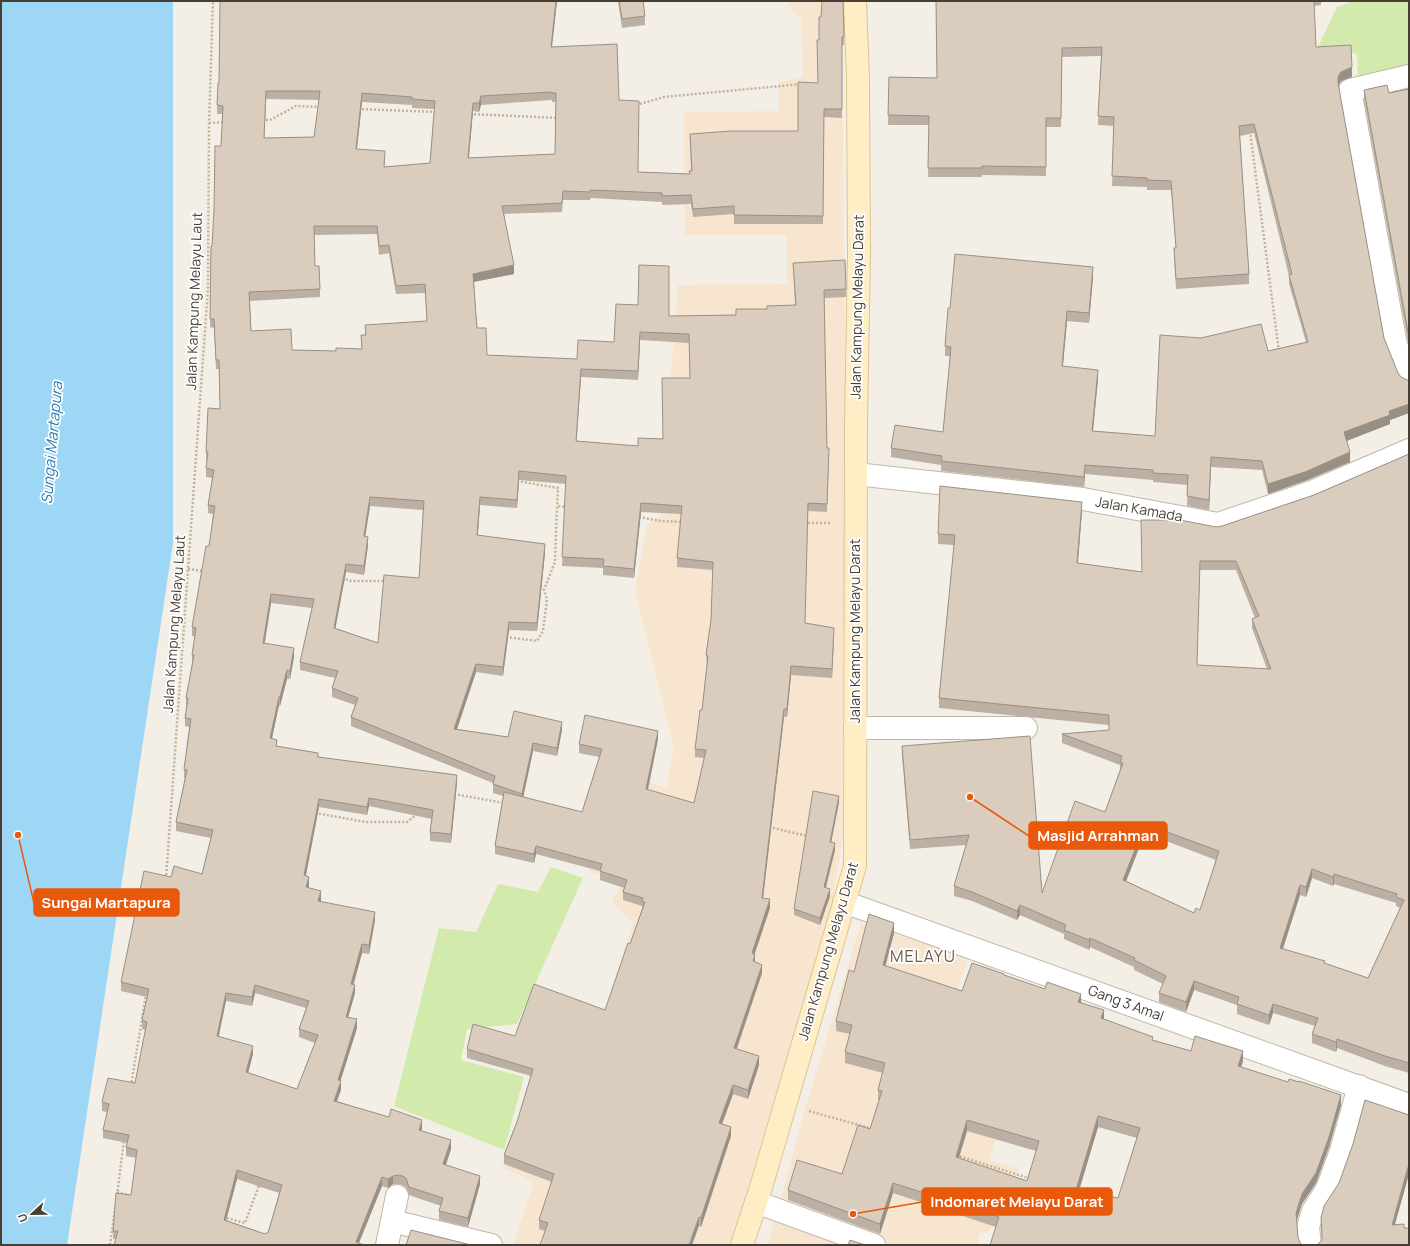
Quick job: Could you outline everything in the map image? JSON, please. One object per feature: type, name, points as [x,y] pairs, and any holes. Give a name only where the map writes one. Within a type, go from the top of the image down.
[{"type":"main road","name":"Jalan Kampung Melayu Darat","points":[[742,1245],[762,1184],[854,866],[856,416],[859,246],[858,79],[855,1]]},
{"type":"street","points":[[1409,76],[1350,90],[1396,345],[1409,378]]},
{"type":"street","name":"Jalan Kamada","points":[[856,474],[1083,499],[1218,524],[1309,493],[1409,450]]},
{"type":"street","points":[[855,728],[1026,728]]},
{"type":"street","name":"Gang 3 Amal","points":[[844,902],[1409,1105]]},
{"type":"street","points":[[1310,1245],[1308,1227],[1313,1211],[1327,1189],[1341,1151],[1359,1086]]},
{"type":"street","points":[[387,1245],[397,1196]]},
{"type":"street","points":[[756,1202],[874,1245]]},
{"type":"street","points":[[392,1221],[491,1245]]},
{"type":"path","name":"Jalan Kampung Melayu Laut","points":[[165,882],[208,288],[209,123],[213,1]]},
{"type":"path","points":[[635,105],[664,97],[804,84]]},
{"type":"path","points":[[255,120],[270,120],[296,106],[328,108]]},
{"type":"path","points":[[352,109],[440,113]]},
{"type":"path","points":[[464,114],[560,118]]},
{"type":"path","points":[[209,123],[232,122]]},
{"type":"path","points":[[1250,127],[1280,358]]},
{"type":"path","points":[[500,637],[538,641],[542,631],[547,599],[544,590],[555,562],[558,488],[513,480]]},
{"type":"path","points":[[557,506],[571,508]]},
{"type":"path","points":[[633,516],[661,521],[683,522]]},
{"type":"path","points":[[800,523],[856,523]]},
{"type":"path","points":[[188,569],[211,572]]},
{"type":"path","points":[[337,577],[351,581],[390,581]]},
{"type":"path","points":[[449,796],[455,794],[509,804]]},
{"type":"path","points":[[312,813],[366,822],[407,822],[419,812]]},
{"type":"path","points":[[763,826],[809,836]]},
{"type":"path","points":[[131,1092],[147,990]]},
{"type":"path","points":[[785,1104],[880,1131]]},
{"type":"path","points":[[110,1245],[124,1138]]},
{"type":"path","points":[[955,1155],[1038,1181]]},
{"type":"path","points":[[223,1217],[245,1223],[262,1177]]},
{"type":"path","points":[[117,1192],[132,1196]]},
{"type":"shaded area","points":[[786,1],[839,1],[843,121],[848,802],[832,907],[731,1245],[513,1245],[534,1181],[502,1168],[520,1119],[586,1146],[609,1000],[633,922],[612,902],[622,884],[590,872],[610,783],[634,777],[666,788],[674,748],[635,591],[647,525],[660,517],[678,285],[787,284],[787,235],[685,235],[684,112],[779,111],[779,82],[803,77],[801,20]]},
{"type":"shaded area","points":[[861,923],[968,958],[939,1046],[1013,1071],[990,1161],[1019,1169],[989,1231],[980,1233],[977,1245],[768,1245],[802,1120]]},
{"type":"green space","points":[[1354,1],[1409,1],[1409,68],[1358,83],[1357,54],[1317,49],[1337,7]]},
{"type":"green space","points":[[551,867],[583,878],[517,1024],[467,1029],[461,1060],[524,1077],[504,1150],[394,1106],[439,928],[476,932],[498,884],[538,892]]},
{"type":"water","points":[[1,1],[173,1],[173,543],[67,1245],[1,1245]]},
{"type":"building","points":[[220,1],[556,1],[551,47],[617,44],[619,100],[639,101],[638,172],[690,174],[689,171],[692,171],[690,134],[732,131],[798,131],[798,82],[818,83],[817,40],[819,40],[819,17],[821,17],[822,1],[843,1],[844,37],[842,37],[842,109],[824,109],[823,216],[734,215],[734,206],[693,209],[691,195],[662,196],[662,193],[591,190],[590,192],[563,191],[562,203],[502,206],[514,265],[473,274],[477,328],[486,328],[487,355],[577,359],[578,340],[614,342],[616,304],[638,305],[639,265],[669,266],[669,316],[736,315],[736,309],[767,309],[767,306],[796,305],[793,263],[845,260],[846,289],[824,290],[827,448],[829,448],[827,504],[808,503],[805,623],[834,628],[832,669],[791,666],[787,709],[784,709],[762,898],[770,899],[752,953],[755,955],[753,961],[762,965],[734,1048],[759,1056],[748,1090],[733,1085],[719,1123],[731,1127],[701,1218],[699,1217],[689,1245],[540,1245],[548,1223],[539,1220],[554,1174],[504,1155],[517,1122],[533,1069],[467,1049],[473,1024],[515,1036],[534,984],[605,1010],[628,943],[630,944],[645,902],[642,901],[643,898],[623,892],[627,880],[600,871],[602,864],[536,846],[534,854],[495,846],[504,792],[582,812],[602,749],[579,744],[585,715],[658,731],[646,789],[694,803],[706,750],[695,749],[700,710],[702,710],[708,656],[706,655],[711,620],[713,562],[677,558],[682,506],[641,503],[634,569],[603,566],[604,559],[562,557],[566,476],[519,471],[517,500],[480,497],[477,535],[545,544],[537,623],[509,622],[503,667],[476,664],[454,729],[508,737],[514,711],[562,722],[557,748],[533,743],[522,794],[493,784],[495,776],[351,717],[358,698],[332,688],[338,671],[300,662],[314,599],[271,594],[263,643],[294,648],[290,671],[287,670],[279,697],[270,738],[277,740],[276,746],[318,753],[318,757],[457,775],[451,834],[430,832],[433,810],[369,798],[367,807],[319,799],[304,875],[309,877],[306,887],[321,891],[318,901],[375,912],[369,945],[362,944],[351,984],[355,985],[346,1017],[357,1019],[338,1080],[341,1081],[334,1101],[389,1117],[391,1109],[422,1120],[419,1130],[451,1140],[443,1164],[480,1176],[468,1218],[439,1211],[443,1198],[409,1187],[406,1178],[400,1175],[393,1176],[388,1179],[382,1177],[356,1242],[364,1245],[114,1245],[118,1231],[113,1231],[116,1193],[131,1195],[137,1150],[126,1147],[129,1135],[103,1130],[109,1104],[102,1102],[108,1078],[135,1083],[147,1022],[142,1020],[149,989],[121,982],[144,871],[171,877],[174,866],[202,874],[213,830],[176,822],[187,770],[184,769],[191,719],[185,718],[188,698],[186,698],[194,655],[192,655],[196,628],[192,627],[206,546],[209,546],[215,506],[208,505],[214,470],[206,468],[208,452],[206,452],[208,408],[220,409],[219,360],[216,360],[214,319],[210,319],[215,146],[221,146],[223,106],[217,105],[219,83]],"holes":[[[266,91],[320,91],[314,137],[264,138]],[[362,93],[412,97],[412,99],[435,101],[430,163],[384,167],[385,151],[356,149]],[[556,93],[555,154],[468,158],[473,103],[479,103],[481,96]],[[314,226],[377,226],[379,246],[389,245],[396,286],[425,284],[427,321],[365,325],[366,335],[361,335],[362,349],[336,348],[336,351],[292,350],[291,329],[251,331],[249,292],[320,289],[319,266],[315,266]],[[640,332],[689,334],[690,378],[662,378],[663,439],[638,438],[638,446],[576,441],[581,369],[638,371]],[[370,497],[424,501],[419,578],[384,575],[378,643],[334,628],[346,564],[364,566],[368,537],[364,536]],[[255,985],[309,1001],[299,1029],[318,1035],[297,1089],[246,1072],[253,1046],[217,1036],[226,993],[252,997]],[[237,1170],[282,1185],[268,1233],[265,1234],[224,1220]]]},
{"type":"building","points":[[619,1],[643,1],[645,16],[622,19]]},
{"type":"building","points":[[936,1],[1314,1],[1316,47],[1351,45],[1352,67],[1341,72],[1338,77],[1338,83],[1384,338],[1398,373],[1401,377],[1409,380],[1409,404],[1389,411],[1390,415],[1344,432],[1350,452],[1305,472],[1268,484],[1262,461],[1211,457],[1209,500],[1187,496],[1188,475],[1153,473],[1153,470],[1085,465],[1084,477],[941,461],[942,456],[891,448],[895,425],[943,432],[951,347],[945,346],[955,254],[1093,267],[1089,313],[1067,311],[1062,366],[1098,370],[1092,431],[1155,436],[1160,335],[1201,338],[1261,324],[1268,351],[1308,342],[1289,275],[1292,274],[1254,124],[1239,126],[1249,274],[1176,279],[1174,248],[1176,248],[1171,181],[1112,176],[1114,117],[1098,116],[1102,47],[1062,48],[1061,118],[1046,118],[1046,167],[982,166],[982,168],[928,168],[929,116],[888,115],[889,77],[937,78]]},
{"type":"building","points":[[1387,85],[1389,93],[1409,89],[1409,334],[1364,90]]},
{"type":"building","points":[[1409,454],[1409,1063],[1337,1039],[1336,1042],[1312,1034],[1318,1018],[1273,1004],[1269,1015],[1237,1004],[1239,997],[1194,981],[1186,1002],[1159,993],[1166,976],[1134,960],[1135,958],[1090,938],[1089,940],[1064,930],[1066,925],[1020,905],[1017,911],[954,886],[969,835],[910,840],[902,746],[1030,736],[1042,893],[1075,801],[1105,812],[1123,763],[1120,763],[1122,756],[1062,734],[1109,730],[1109,715],[939,698],[955,535],[938,534],[940,486],[1082,502],[1077,563],[1142,572],[1141,520],[1180,520],[1216,527],[1314,495]],"holes":[[[1200,561],[1236,561],[1259,616],[1252,619],[1271,669],[1197,665]],[[1145,824],[1219,851],[1200,910],[1196,908],[1194,913],[1123,880]],[[1312,869],[1333,877],[1334,874],[1397,894],[1396,897],[1404,900],[1368,978],[1324,963],[1325,961],[1280,948],[1300,885],[1306,887]]]},
{"type":"building","points":[[813,791],[839,796],[830,842],[835,843],[824,887],[830,889],[820,918],[794,909]]},
{"type":"building","points":[[869,914],[894,923],[883,965],[962,991],[972,963],[1045,989],[1047,982],[1081,994],[1078,1002],[1104,1010],[1101,1018],[1153,1037],[1152,1040],[1191,1051],[1195,1036],[1243,1051],[1238,1066],[1288,1082],[1289,1079],[1299,1081],[1341,1095],[1329,1137],[1316,1173],[1302,1194],[1296,1213],[1298,1237],[1300,1243],[1303,1245],[990,1245],[999,1217],[893,1183],[880,1224],[788,1190],[797,1160],[842,1174],[858,1125],[870,1129],[882,1091],[878,1090],[885,1063],[845,1052],[852,1025],[836,1021],[849,970],[854,972]],"holes":[[[1098,1116],[1140,1128],[1118,1198],[1076,1190]],[[967,1120],[1039,1141],[1027,1181],[956,1157]]]},
{"type":"building","points":[[1365,1100],[1409,1115],[1409,1168],[1408,1167],[1392,1225],[1404,1224],[1404,1228],[1409,1228],[1409,1245],[1317,1245],[1322,1240],[1321,1218],[1324,1206],[1339,1183],[1353,1144]]},
{"type":"building","points":[[411,1230],[471,1245],[406,1245]]},
{"type":"building","points":[[850,1240],[865,1245],[848,1245]]},
{"type":"place","name":"Masjid Arrahman","points":[[970,797]]},
{"type":"place","name":"Sungai Martapura","points":[[18,835]]},
{"type":"place","name":"Indomaret Melayu Darat","points":[[853,1214]]},
{"type":"district","name":"MELAYU","points":[[923,956]]}]
